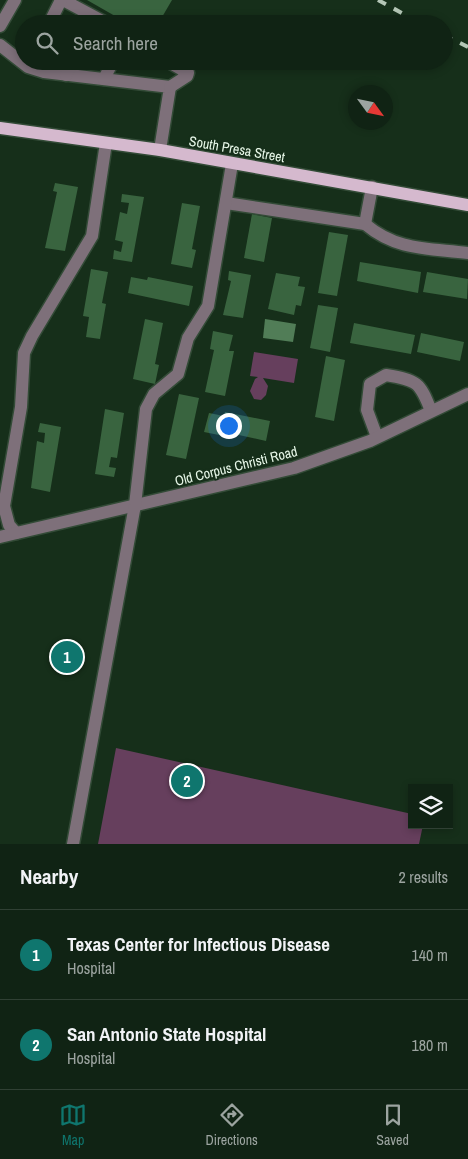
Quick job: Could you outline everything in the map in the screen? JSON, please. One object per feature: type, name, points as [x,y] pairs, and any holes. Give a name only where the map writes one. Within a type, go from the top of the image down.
[{"type":"main road","name":"South Presa Street","points":[[0,128],[160,150],[468,205]]},
{"type":"street","points":[[0,26],[14,0]]},
{"type":"street","points":[[54,15],[62,0],[86,15]]},
{"type":"street","points":[[0,45],[15,54]]},
{"type":"street","points":[[50,70],[66,75],[170,87],[187,76],[188,72],[184,70]]},
{"type":"street","points":[[66,75],[68,70]]},
{"type":"street","points":[[104,79],[108,70]]},
{"type":"street","points":[[160,150],[170,87]]},
{"type":"street","points":[[16,533],[9,525],[4,506],[21,407],[24,353],[32,336],[92,236],[106,143]]},
{"type":"street","points":[[73,844],[135,505],[146,409],[154,394],[178,374],[188,338],[208,306],[232,164]]},
{"type":"street","points":[[365,224],[372,187]]},
{"type":"street","points":[[226,203],[365,224],[380,236],[399,245],[468,253]]},
{"type":"street","points":[[377,437],[367,410],[370,384],[386,375],[407,378],[422,389],[431,411]]},
{"type":"street","name":"Old Corpus Christi Road","points":[[0,537],[294,468],[377,437],[468,394]]},
{"type":"shaded area","points":[[265,319],[296,324],[293,342],[263,338]]},
{"type":"shaded area","points":[[254,352],[298,359],[294,383],[263,378],[268,386],[266,395],[261,400],[254,399],[250,391],[255,379],[258,377],[250,376]]},
{"type":"shaded area","points":[[116,748],[408,813],[408,829],[422,829],[419,844],[98,844]]},
{"type":"building","points":[[87,0],[172,0],[163,15],[113,15]]},
{"type":"building","points":[[55,183],[78,187],[65,251],[45,248],[57,192],[53,191]]},
{"type":"building","points":[[122,194],[144,197],[132,262],[113,259],[114,250],[121,252],[123,242],[115,240],[120,212],[127,214],[129,203],[121,202]]},
{"type":"building","points":[[182,203],[200,206],[192,249],[196,250],[192,268],[171,264]]},
{"type":"building","points":[[252,214],[272,218],[264,262],[244,258]]},
{"type":"building","points":[[329,232],[348,235],[337,296],[318,293]]},
{"type":"building","points":[[360,262],[421,272],[418,293],[357,281]]},
{"type":"building","points":[[91,269],[108,272],[102,303],[106,304],[100,339],[86,337],[89,317],[83,316]]},
{"type":"building","points":[[229,271],[251,275],[243,318],[223,315],[231,281],[228,280]]},
{"type":"building","points":[[427,272],[468,279],[467,299],[423,292]]},
{"type":"building","points":[[276,273],[300,277],[298,286],[305,287],[301,306],[296,305],[294,315],[268,309]]},
{"type":"building","points":[[131,277],[147,280],[148,277],[193,286],[189,306],[128,293]]},
{"type":"building","points":[[318,305],[338,308],[330,352],[310,348]]},
{"type":"building","points":[[145,319],[163,323],[155,364],[159,365],[155,384],[133,379]]},
{"type":"building","points":[[354,323],[415,335],[411,354],[350,343]]},
{"type":"building","points":[[213,331],[233,335],[229,351],[234,351],[225,396],[205,392],[214,350],[210,349]]},
{"type":"building","points":[[421,333],[464,342],[460,361],[417,352]]},
{"type":"building","points":[[326,356],[345,360],[334,421],[315,417]]},
{"type":"building","points":[[179,394],[199,398],[186,459],[166,455]]},
{"type":"building","points":[[105,409],[124,413],[117,458],[111,457],[109,467],[116,468],[114,477],[95,474]]},
{"type":"building","points":[[225,412],[270,421],[266,441],[225,432],[224,436],[204,432],[209,413],[224,416]]},
{"type":"building","points":[[40,423],[61,427],[50,492],[31,488],[37,441],[44,443],[45,433],[38,432]]},
{"type":"railway","points":[[378,0],[406,15]]},
{"type":"railway","points":[[453,40],[468,47]]},
{"type":"place","name":"Texas Center for Infectious Disease","points":[[67,657]]},
{"type":"place","name":"San Antonio State Hospital","points":[[187,781]]}]
